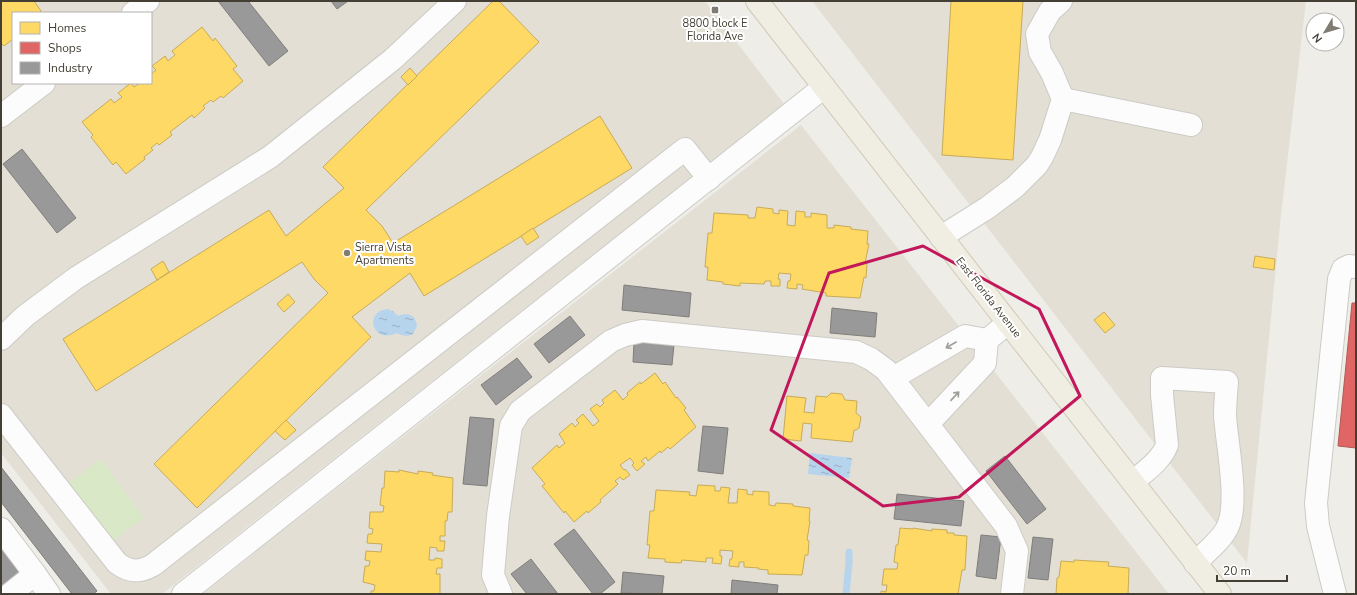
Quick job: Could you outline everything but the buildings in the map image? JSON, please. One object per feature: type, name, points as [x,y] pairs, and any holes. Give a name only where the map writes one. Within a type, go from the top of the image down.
[{"type":"main road","name":"East Florida Avenue","points":[[757,1],[1220,594]]},
{"type":"lane","points":[[134,12],[148,1]]},
{"type":"lane","points":[[1,339],[25,316],[76,278],[270,157],[393,58],[455,1]]},
{"type":"lane","points":[[941,237],[1000,199],[1023,181],[1037,165],[1050,140],[1062,99],[1052,73],[1040,52],[1037,34],[1050,11],[1061,1]]},
{"type":"lane","points":[[1,116],[43,84]]},
{"type":"lane","points":[[183,594],[824,87]]},
{"type":"lane","points":[[1062,99],[1191,125]]},
{"type":"lane","points":[[1,415],[117,563],[130,570],[135,571],[146,569],[686,149],[709,179]]},
{"type":"lane","points":[[1335,594],[1318,526],[1316,503],[1339,279],[1343,269],[1349,266],[1356,267]]},
{"type":"lane","points":[[928,424],[985,363],[987,340],[1008,323]]},
{"type":"lane","points":[[501,594],[493,575],[498,516],[511,426],[520,410],[611,341],[625,335],[642,332],[856,352],[871,359],[886,370],[893,378],[1006,526],[1014,540],[1017,551],[1012,594]]},
{"type":"lane","points":[[893,378],[965,336],[987,340]]},
{"type":"lane","points":[[1133,482],[1159,459],[1167,445],[1162,395],[1162,378],[1227,382],[1225,416],[1232,502],[1230,519],[1224,533],[1196,563]]},
{"type":"lane","points":[[1,529],[49,594]]},
{"type":"lane","points":[[10,594],[35,574]]},
{"type":"highlighted area","points":[[923,246],[1039,309],[1080,396],[959,497],[883,506],[771,430],[829,273]]},
{"type":"shaded area","name":"Sierra Vista Apartments","points":[[1,1],[705,1],[784,104],[162,594],[111,594],[1,453]]},
{"type":"shaded area","points":[[812,1],[1306,1],[1281,215],[1247,563]]},
{"type":"shaded area","points":[[801,125],[1169,594],[203,594],[276,536]]},
{"type":"green space","points":[[101,459],[144,518],[111,542],[69,483]]},
{"type":"water","points":[[388,309],[398,316],[405,314],[411,315],[415,319],[417,326],[413,334],[409,336],[397,333],[388,335],[381,334],[376,331],[373,320],[380,311]]},
{"type":"water","points":[[810,453],[852,458],[849,478],[808,474]]},
{"type":"waterway","points":[[846,594],[849,552]]},
{"type":"place","name":"8800 block E Florida Ave","points":[[715,10]]},
{"type":"place","name":"Sierra Vista Apartments","points":[[347,253]]}]
